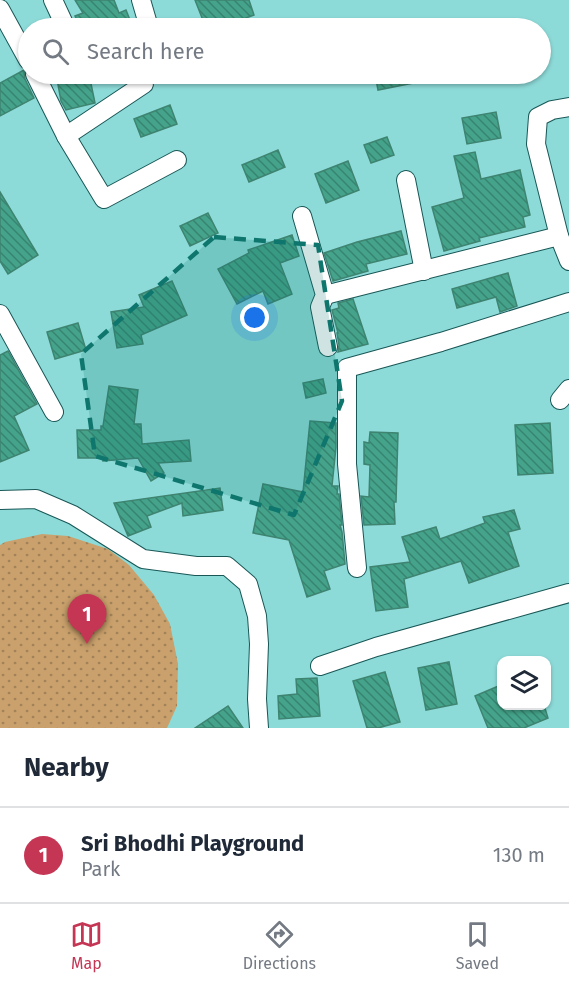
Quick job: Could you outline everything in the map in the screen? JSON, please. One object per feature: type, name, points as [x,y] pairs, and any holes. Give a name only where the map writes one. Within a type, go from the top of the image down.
[{"type":"street","points":[[53,0],[61,18]]},
{"type":"street","points":[[141,0],[146,18]]},
{"type":"street","points":[[0,9],[18,42]]},
{"type":"street","points":[[40,84],[66,136],[104,199],[177,160]]},
{"type":"street","points":[[66,136],[144,84]]},
{"type":"street","points":[[569,108],[552,110],[538,117],[536,144],[559,236],[569,261]]},
{"type":"street","points":[[406,180],[424,271]]},
{"type":"street","points":[[302,216],[326,296],[320,307],[328,347]]},
{"type":"street","points":[[326,296],[559,236]]},
{"type":"street","points":[[357,568],[347,464],[347,368],[441,342],[569,302]]},
{"type":"street","points":[[0,314],[54,412]]},
{"type":"street","points":[[0,500],[36,499],[74,515],[143,559],[196,566],[227,566],[248,584],[257,616],[259,728]]},
{"type":"street","points":[[321,666],[376,647],[569,593]]},
{"type":"highlighted area","points":[[214,237],[318,245],[342,401],[294,515],[95,456],[81,354]]},
{"type":"shaded area","points":[[42,534],[68,536],[108,549],[129,565],[154,595],[170,624],[178,664],[177,706],[167,728],[0,728],[0,545]]},
{"type":"building","points":[[75,0],[114,0],[119,13],[126,10],[129,18],[76,18],[75,16],[83,13]]},
{"type":"building","points":[[195,0],[249,0],[254,15],[246,18],[202,18]]},
{"type":"building","points":[[18,73],[18,84],[27,84],[34,98],[0,116],[0,83]]},
{"type":"building","points":[[58,84],[91,84],[95,103],[66,110],[61,101]]},
{"type":"building","points":[[377,84],[409,84],[378,90]]},
{"type":"building","points":[[170,105],[177,124],[141,137],[134,119]]},
{"type":"building","points":[[496,112],[501,138],[467,144],[462,118]]},
{"type":"building","points":[[387,137],[394,155],[371,163],[364,145]]},
{"type":"building","points":[[278,150],[285,167],[249,182],[242,165]]},
{"type":"building","points":[[475,152],[481,179],[520,170],[530,215],[523,217],[525,227],[479,238],[480,241],[444,251],[432,207],[464,198],[454,156]]},
{"type":"building","points":[[348,161],[359,190],[326,203],[315,174]]},
{"type":"building","points":[[0,192],[38,255],[8,274],[0,261]]},
{"type":"building","points":[[208,213],[218,233],[190,246],[180,226]]},
{"type":"building","points":[[401,231],[407,254],[366,264],[368,271],[333,281],[324,253]]},
{"type":"building","points":[[292,235],[299,256],[280,263],[292,294],[268,304],[263,291],[237,304],[218,269],[249,253],[248,250]]},
{"type":"building","points":[[508,273],[517,306],[500,312],[496,297],[457,308],[452,289]]},
{"type":"building","points":[[172,281],[187,315],[141,335],[143,344],[117,348],[111,312],[144,307],[139,295]]},
{"type":"building","points":[[353,299],[368,344],[338,352],[338,333],[332,310],[339,308],[338,303]]},
{"type":"building","points":[[78,323],[86,350],[55,359],[47,332]]},
{"type":"building","points":[[8,351],[37,404],[14,416],[29,450],[0,462],[0,355]]},
{"type":"building","points":[[323,379],[326,393],[306,398],[303,383]]},
{"type":"building","points":[[109,386],[138,390],[134,424],[141,424],[142,444],[189,440],[191,461],[158,463],[164,473],[151,481],[138,458],[103,461],[103,458],[78,458],[77,430],[101,430]]},
{"type":"building","points":[[310,421],[336,423],[332,486],[338,486],[345,564],[324,571],[330,589],[307,597],[289,540],[253,533],[263,484],[303,492]]},
{"type":"building","points":[[550,423],[553,473],[518,475],[515,425]]},
{"type":"building","points":[[370,432],[398,433],[395,524],[364,525],[361,496],[369,497],[370,465],[364,464],[364,442],[369,443]]},
{"type":"building","points":[[220,488],[223,510],[183,516],[182,503],[147,516],[151,527],[128,536],[114,503]]},
{"type":"building","points":[[514,510],[520,529],[508,532],[519,566],[469,583],[461,561],[404,579],[408,607],[376,611],[370,567],[410,562],[402,537],[436,527],[440,539],[485,523],[483,517]]},
{"type":"building","points":[[449,662],[457,704],[426,710],[418,668]]},
{"type":"building","points":[[385,672],[400,722],[378,728],[367,728],[353,681]]},
{"type":"building","points":[[317,678],[320,716],[279,719],[278,696],[297,694],[296,679]]},
{"type":"building","points":[[497,687],[497,710],[546,710],[548,718],[524,728],[488,728],[475,696]]},
{"type":"building","points":[[228,706],[243,728],[195,728]]},
{"type":"place","name":"Sri Bhodhi Playground","points":[[87,644]]}]
